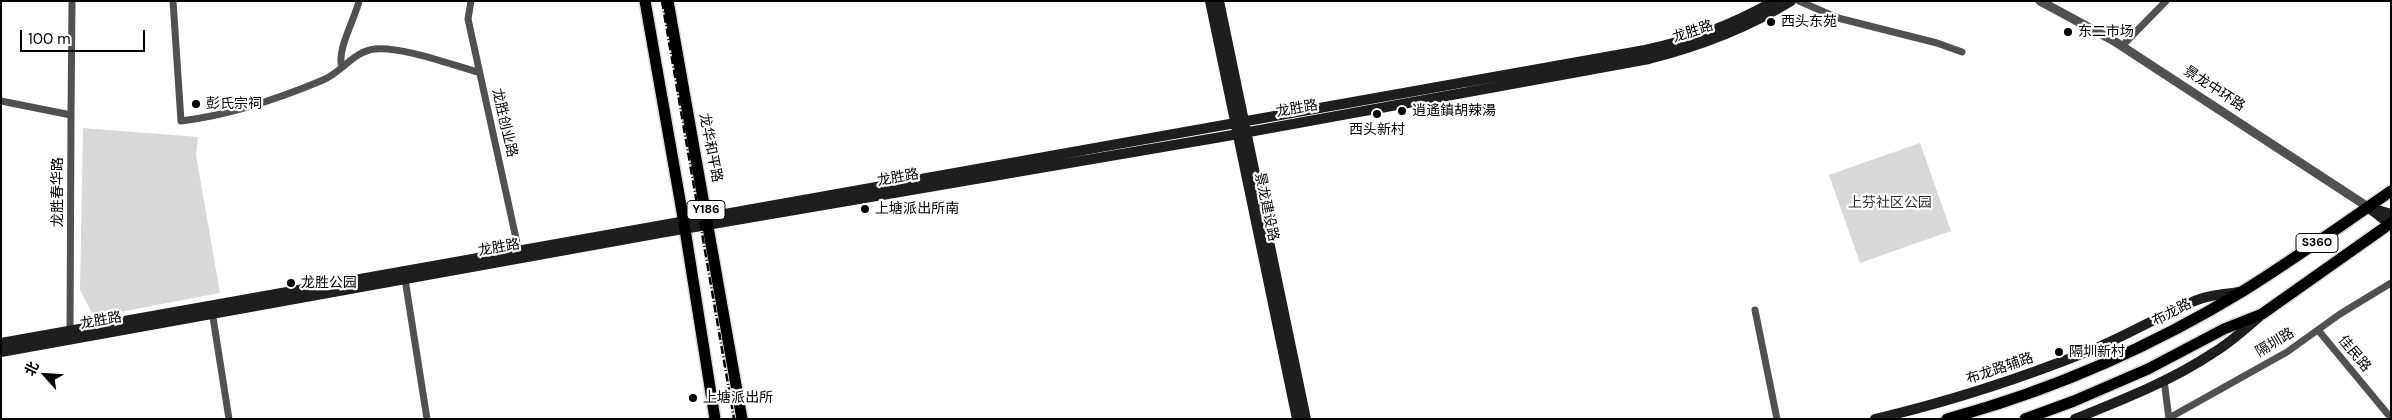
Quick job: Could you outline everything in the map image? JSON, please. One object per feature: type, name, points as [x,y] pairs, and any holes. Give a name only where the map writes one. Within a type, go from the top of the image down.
[{"type":"main road","name":"Y186","points":[[645,1],[715,419]]},
{"type":"main road","name":"龙华和平路","points":[[668,1],[742,419]]},
{"type":"main road","name":"景龙建设路","points":[[1210,1],[1306,419]]},
{"type":"main road","name":"景龙建设路","points":[[1219,1],[1239,128],[1296,419]]},
{"type":"main road","name":"龙胜路","points":[[1239,128],[1645,50],[1704,34],[1752,14],[1774,1]]},
{"type":"main road","name":"龙胜路","points":[[1,343],[70,335],[406,279],[708,220],[1649,59],[1716,39],[1763,18],[1790,1]]},
{"type":"main road","name":"布龙路","points":[[1947,419],[2015,397],[2094,367],[2148,343],[2241,292],[2391,191]]},
{"type":"main road","points":[[2368,207],[2390,221]]},
{"type":"main road","name":"S360","points":[[2025,419],[2074,401],[2148,369],[2224,329],[2262,314],[2390,221]]},
{"type":"main road","name":"龙胜路","points":[[212,310],[518,247],[684,225]]},
{"type":"main road","name":"布龙路辅路","points":[[1875,419],[1965,396],[2029,374],[2106,343],[2193,301],[2209,296],[2241,292]]},
{"type":"main road","points":[[2074,419],[2164,380],[2212,354],[2262,314]]},
{"type":"main road","name":"龙胜路","points":[[1,352],[70,335]]},
{"type":"street","name":"龙胜春华路","points":[[70,335],[72,1]]},
{"type":"street","points":[[173,1],[181,121],[248,108],[325,79],[361,53],[382,48],[478,72]]},
{"type":"street","points":[[342,68],[340,62],[344,45],[355,19],[359,1]]},
{"type":"street","name":"龙胜创业路","points":[[470,1],[468,19],[478,72],[518,247]]},
{"type":"street","points":[[1799,1],[1838,18],[1937,43],[1962,52]]},
{"type":"street","name":"景龙中环路","points":[[2040,1],[2122,46],[2368,207]]},
{"type":"street","points":[[2122,46],[2166,1]]},
{"type":"street","points":[[1,101],[71,115]]},
{"type":"street","points":[[406,279],[427,419]]},
{"type":"street","name":"隔圳路","points":[[2169,418],[2287,352],[2364,298],[2391,283]]},
{"type":"street","points":[[212,310],[229,419]]},
{"type":"street","points":[[1755,310],[1777,419]]},
{"type":"street","name":"佳民路","points":[[2318,330],[2391,418]]},
{"type":"street","points":[[2164,380],[2169,418]]},
{"type":"green space","points":[[83,128],[198,137],[196,155],[220,293],[94,317],[80,290]]},
{"type":"green space","name":"上芬社区公园","points":[[1920,143],[1951,231],[1860,263],[1829,175]]},
{"type":"railway","points":[[662,1],[734,419]]},
{"type":"place","name":"西头东苑","points":[[1771,22]]},
{"type":"place","name":"东二市场","points":[[2068,32]]},
{"type":"place","name":"彭氏宗祠","points":[[196,104]]},
{"type":"place","name":"逍遙鎮胡辣湯","points":[[1402,111]]},
{"type":"place","name":"西头新村","points":[[1377,114]]},
{"type":"place","name":"上塘派出所南","points":[[865,209]]},
{"type":"place","name":"龙胜公园","points":[[291,283]]},
{"type":"place","name":"隔圳新村","points":[[2059,352]]},
{"type":"place","name":"上塘派出所","points":[[693,398]]}]
